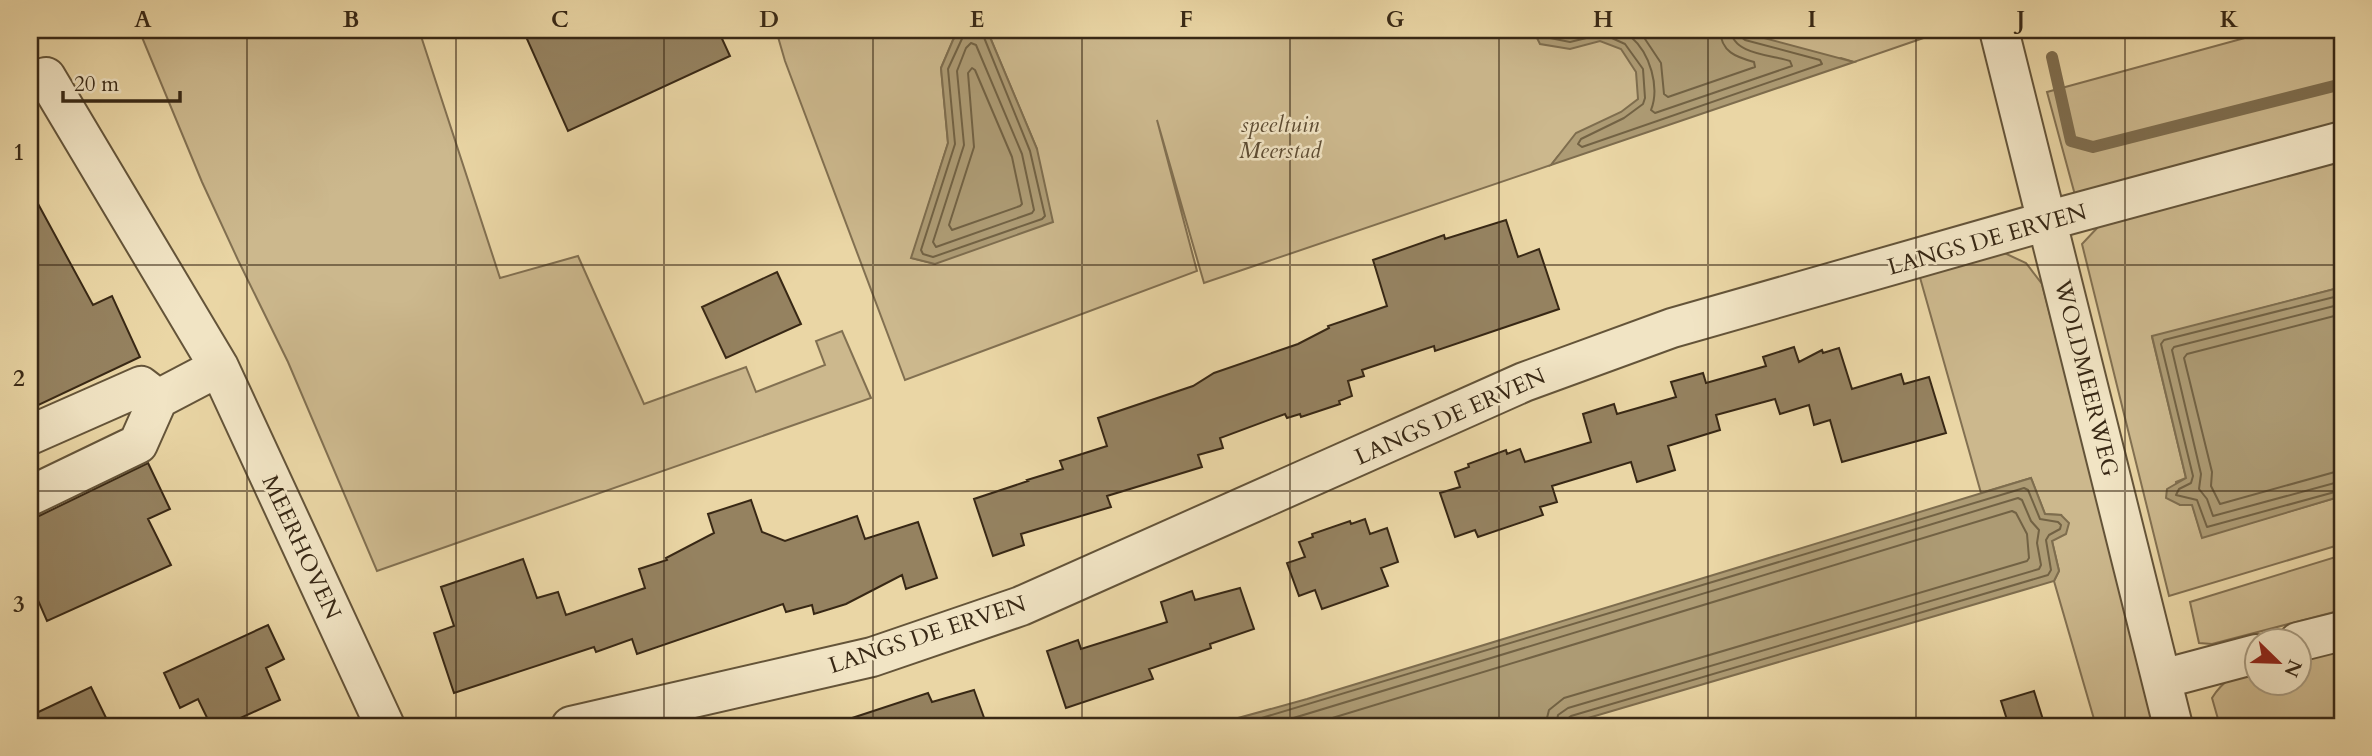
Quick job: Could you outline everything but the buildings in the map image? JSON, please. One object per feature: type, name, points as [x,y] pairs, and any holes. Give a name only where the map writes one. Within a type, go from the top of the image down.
[{"type":"street","name":"WOLDMEERWEG","points":[[1998,30],[2173,726]]},
{"type":"street","name":"MEERHOVEN","points":[[37,93],[219,368],[385,726]]},
{"type":"street","name":"LANGS DE ERVEN","points":[[571,726],[872,657],[1021,606],[1524,382],[1672,327],[2342,141]]},
{"type":"street","points":[[30,496],[138,444],[158,399],[219,368]]},
{"type":"street","points":[[30,435],[141,386],[158,399]]},
{"type":"street","points":[[2312,638],[2342,631]]},
{"type":"street","points":[[2162,679],[2242,658]]},
{"type":"green space","points":[[139,30],[419,30],[500,278],[578,256],[644,404],[746,367],[756,392],[825,365],[816,341],[842,331],[871,398],[377,571],[288,362],[202,182]]},
{"type":"green space","name":"speeltuin Meerstad","points":[[776,30],[961,30],[953,40],[941,68],[948,143],[912,258],[935,264],[1037,149],[987,30],[1934,30],[1935,34],[1854,62],[1841,58],[1559,155],[1551,165],[1204,283],[1157,120],[1197,271],[905,380],[785,61]]},
{"type":"green space","points":[[2274,30],[2342,30],[2342,123],[2075,195],[2047,92]]},
{"type":"green space","points":[[2342,155],[2342,287],[2152,337],[2186,478],[2176,482],[2180,505],[2192,504],[2202,537],[2342,496],[2342,544],[2169,596],[2082,244],[2099,226]]},
{"type":"green space","points":[[2000,251],[2026,263],[2042,284],[2156,726],[2096,726],[2054,581],[2059,571],[2052,541],[2061,515],[2045,514],[2031,478],[1981,493],[1919,274]]},
{"type":"green space","points":[[2342,555],[2342,610],[2281,626],[2242,626],[2242,636],[2212,644],[2199,643],[2190,602]]},
{"type":"green space","points":[[2342,646],[2342,726],[2220,726],[2212,698],[2221,686],[2242,672],[2242,696],[2312,696],[2312,654]]},
{"type":"water","points":[[961,30],[987,30],[1037,149],[1053,222],[935,264],[911,258],[948,143],[941,68],[953,40]]},
{"type":"water","points":[[1533,30],[1734,30],[1854,62],[1551,165],[1576,133],[1621,112],[1638,99],[1636,72],[1621,49],[1600,41],[1570,49],[1540,44]]},
{"type":"water","points":[[2342,287],[2342,496],[2202,538],[2192,505],[2180,505],[2166,498],[2167,489],[2186,478],[2152,336]]},
{"type":"water","points":[[2031,478],[2045,514],[2061,515],[2069,523],[2066,534],[2052,541],[2059,571],[2054,581],[1561,726],[1209,726],[1307,699]]},
{"type":"waterway","points":[[2052,57],[2071,141],[2093,147],[2342,84]]}]
